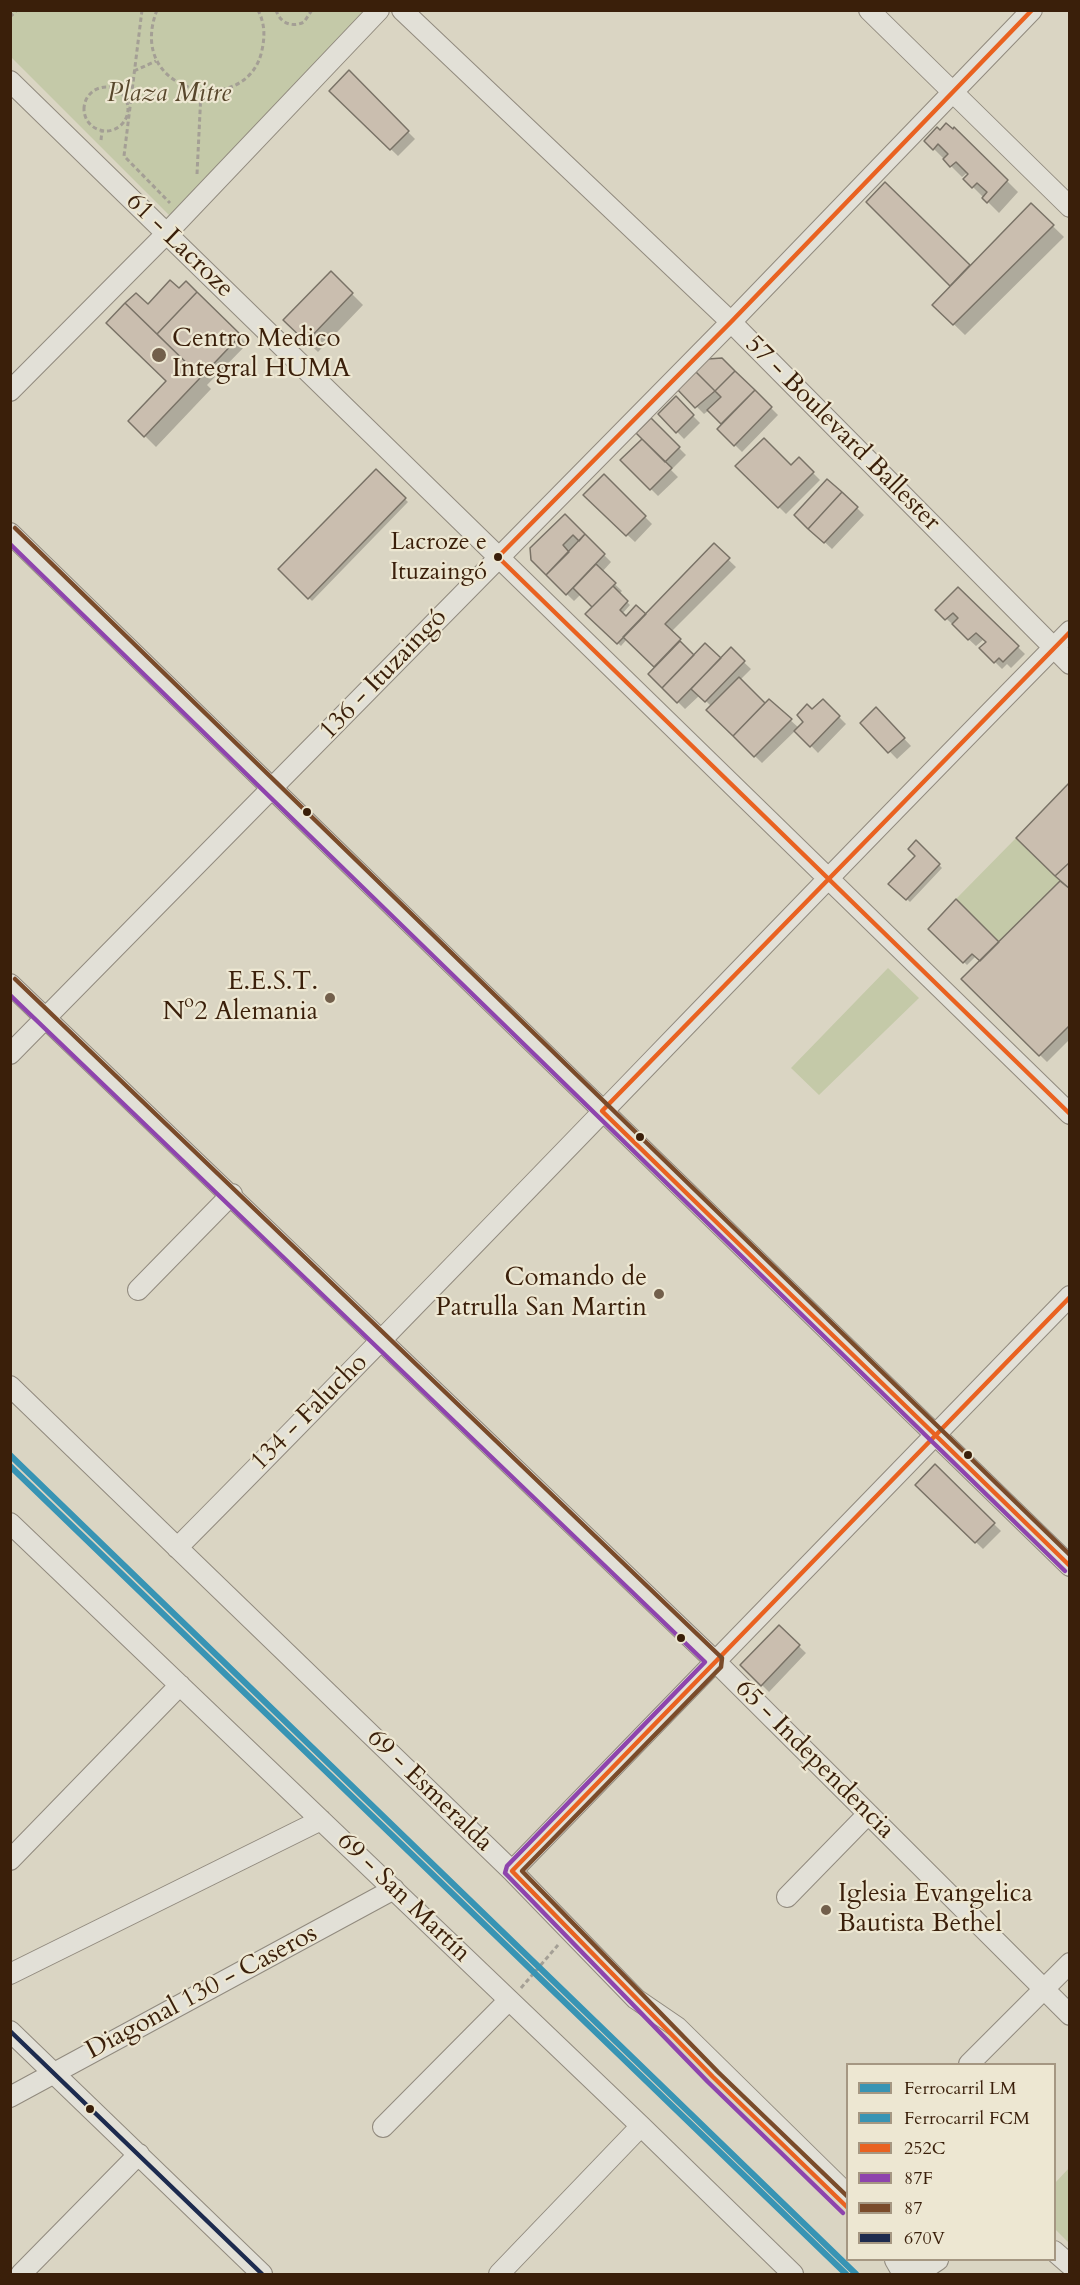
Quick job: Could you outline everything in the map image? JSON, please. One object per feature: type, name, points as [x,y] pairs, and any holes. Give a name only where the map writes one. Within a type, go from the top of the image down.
[{"type":"street","points":[[10,391],[166,234],[378,10]]},
{"type":"street","name":"57 - Boulevard Ballester","points":[[402,10],[731,322],[1070,664]]},
{"type":"street","points":[[869,10],[1070,207]]},
{"type":"street","name":"136 - Ituzaingó","points":[[10,1054],[731,322],[952,90],[1032,10]]},
{"type":"street","name":"61 - Lacroze","points":[[10,81],[1070,1114]]},
{"type":"street","points":[[10,533],[274,787],[602,1111],[1070,1566]]},
{"type":"street","name":"134 - Falucho","points":[[177,1548],[382,1341],[602,1111],[1070,631]]},
{"type":"street","name":"65 - Independencia","points":[[10,984],[232,1194],[716,1662],[1070,2015]]},
{"type":"street","points":[[138,1290],[232,1194]]},
{"type":"street","points":[[512,1871],[1070,1296]]},
{"type":"street","name":"69 - Esmeralda","points":[[10,1386],[512,1871],[636,1999],[677,2027],[846,2194]]},
{"type":"street","name":"69 - San Martín","points":[[10,1523],[793,2274]]},
{"type":"street","points":[[10,1860],[180,1685]]},
{"type":"street","points":[[787,1897],[868,1814]]},
{"type":"street","points":[[10,1974],[321,1820]]},
{"type":"street","name":"Diagonal 130 - Caseros","points":[[10,2097],[394,1889]]},
{"type":"street","points":[[970,2063],[1070,1963]]},
{"type":"street","points":[[636,1999],[713,2077],[846,2194]]},
{"type":"street","points":[[383,2127],[509,2000]]},
{"type":"street","points":[[10,2031],[262,2274]]},
{"type":"street","points":[[499,2274],[641,2126]]},
{"type":"street","points":[[21,2274],[139,2154]]},
{"type":"street","points":[[1056,2253],[1070,2265]]},
{"type":"street","points":[[911,2261],[922,2270],[935,2261]]},
{"type":"path","points":[[10,17],[17,10]]},
{"type":"path","points":[[142,10],[124,156],[169,204],[176,197]]},
{"type":"path","points":[[157,10],[152,24],[151,43],[156,61],[168,76],[183,87],[201,92],[229,87],[252,71],[261,55],[265,37],[262,18],[258,10]]},
{"type":"path","points":[[276,10],[281,20],[292,25],[304,22],[312,10]]},
{"type":"path","points":[[134,71],[156,61]]},
{"type":"path","points":[[106,87],[120,91],[128,103],[128,110],[126,117],[116,128],[102,130],[95,128],[85,117],[85,102],[93,91],[106,87]]},
{"type":"path","points":[[197,175],[201,92]]},
{"type":"path","points":[[101,141],[102,130]]},
{"type":"path","points":[[509,2000],[570,1930]]},
{"type":"green space","name":"Plaza Mitre","points":[[10,11],[369,11],[170,216],[11,57]]},
{"type":"green space","points":[[1016,838],[1069,889],[1069,1025],[1039,1056],[961,979],[999,942],[956,899]]},
{"type":"green space","points":[[888,968],[919,998],[819,1095],[791,1068]]},
{"type":"green space","points":[[1069,2168],[1069,2243],[1056,2230],[1056,2182]]},
{"type":"building","points":[[349,70],[409,131],[390,150],[329,91]]},
{"type":"building","points":[[946,123],[953,129],[954,127],[1008,180],[987,203],[982,198],[987,192],[977,183],[972,188],[963,179],[968,174],[956,162],[950,167],[943,159],[948,154],[938,144],[933,150],[924,141],[937,127],[940,130]]},
{"type":"building","points":[[885,182],[970,265],[950,286],[866,202]]},
{"type":"building","points":[[1031,203],[1054,225],[953,325],[932,305]]},
{"type":"building","points":[[331,271],[353,293],[306,342],[283,320]]},
{"type":"building","points":[[170,280],[179,288],[186,281],[197,292],[157,334],[125,303],[136,293],[148,304]]},
{"type":"building","points":[[197,292],[241,335],[201,377],[157,334]]},
{"type":"building","name":"Centro Medico Integral HUMA","points":[[125,303],[201,377],[144,437],[128,421],[166,381],[106,323]]},
{"type":"building","points":[[722,358],[735,371],[715,391],[695,371],[708,359]]},
{"type":"building","points":[[695,371],[715,391],[695,408],[677,389]]},
{"type":"building","points":[[735,371],[755,390],[721,424],[707,410],[721,397],[715,391]]},
{"type":"building","points":[[755,390],[772,407],[734,446],[717,429]]},
{"type":"building","points":[[676,396],[694,415],[676,433],[658,414]]},
{"type":"building","points":[[651,418],[680,447],[665,462],[636,433]]},
{"type":"building","points":[[764,438],[791,465],[799,457],[814,472],[778,508],[735,466]]},
{"type":"building","points":[[642,439],[672,468],[650,490],[620,460]]},
{"type":"building","points":[[376,469],[406,498],[308,599],[278,569]]},
{"type":"building","points":[[604,474],[646,516],[626,536],[583,495]]},
{"type":"building","points":[[827,479],[842,492],[808,529],[794,515]]},
{"type":"building","points":[[842,492],[858,507],[824,543],[808,529]]},
{"type":"building","points":[[565,514],[585,534],[579,541],[573,535],[563,545],[569,552],[546,575],[531,560],[530,548]]},
{"type":"building","points":[[585,534],[605,554],[566,595],[546,575]]},
{"type":"building","points":[[714,543],[730,558],[665,624],[681,639],[654,667],[623,637]]},
{"type":"building","points":[[596,564],[616,583],[592,607],[573,588]]},
{"type":"building","points":[[613,586],[628,601],[620,610],[626,616],[636,605],[646,614],[617,644],[585,614]]},
{"type":"building","points":[[958,587],[1019,646],[1003,662],[999,658],[994,663],[979,648],[986,642],[976,633],[968,640],[952,624],[958,618],[953,613],[945,620],[935,610]]},
{"type":"building","points":[[680,641],[694,655],[662,688],[648,674]]},
{"type":"building","points":[[705,643],[721,658],[677,703],[662,688]]},
{"type":"building","points":[[731,647],[745,661],[705,702],[691,689]]},
{"type":"building","points":[[739,677],[765,703],[733,736],[706,710]]},
{"type":"building","points":[[769,699],[792,719],[754,757],[733,736]]},
{"type":"building","points":[[823,699],[840,716],[810,747],[794,731],[803,722],[797,715],[807,704],[812,709]]},
{"type":"building","points":[[876,707],[905,738],[888,753],[860,723]]},
{"type":"building","points":[[1070,782],[1070,862],[1055,876],[1016,838]]},
{"type":"building","points":[[916,840],[940,864],[906,900],[888,884],[915,856],[908,849]]},
{"type":"building","points":[[1070,862],[1070,889],[1055,876]]},
{"type":"building","points":[[1060,881],[1070,889],[1070,1025],[1039,1056],[961,979]]},
{"type":"building","points":[[956,899],[999,942],[980,961],[972,954],[963,963],[928,929]]},
{"type":"building","points":[[935,1464],[995,1523],[975,1543],[915,1485]]},
{"type":"building","points":[[779,1625],[800,1645],[761,1686],[740,1665]]},
{"type":"rail line","name":"LM","points":[[10,1455],[856,2274]]},
{"type":"rail line","name":"FCM","points":[[10,1466],[846,2274]]},
{"type":"transit line","name":"252C","points":[[1032,10],[731,322],[498,557],[1070,1114]]},
{"type":"transit line","name":"87","points":[[15,528],[1070,1555]]},
{"type":"transit line","name":"87F","points":[[10,544],[1065,1571]]},
{"type":"transit line","name":"252C","points":[[1070,632],[602,1111],[1070,1566]]},
{"type":"transit line","name":"87","points":[[15,979],[722,1658],[721,1667],[522,1871],[718,2072],[846,2195]]},
{"type":"transit line","name":"87F","points":[[10,995],[705,1662],[507,1866],[505,1873],[708,2082],[843,2213]]},
{"type":"transit line","name":"252C","points":[[846,2206],[713,2077],[512,1871],[1070,1297]]},
{"type":"transit line","name":"670V","points":[[10,2031],[262,2274]]},
{"type":"place","name":"Centro Medico Integral HUMA","points":[[159,355]]},
{"type":"place","name":"Lacroze e Ituzaingó","points":[[498,557]]},
{"type":"place","name":"E.E.S.T. Nº2 Alemania","points":[[330,998]]},
{"type":"place","name":"Comando de Patrulla San Martin","points":[[659,1294]]},
{"type":"place","name":"Iglesia Evangelica Bautista Bethel","points":[[826,1910]]}]
